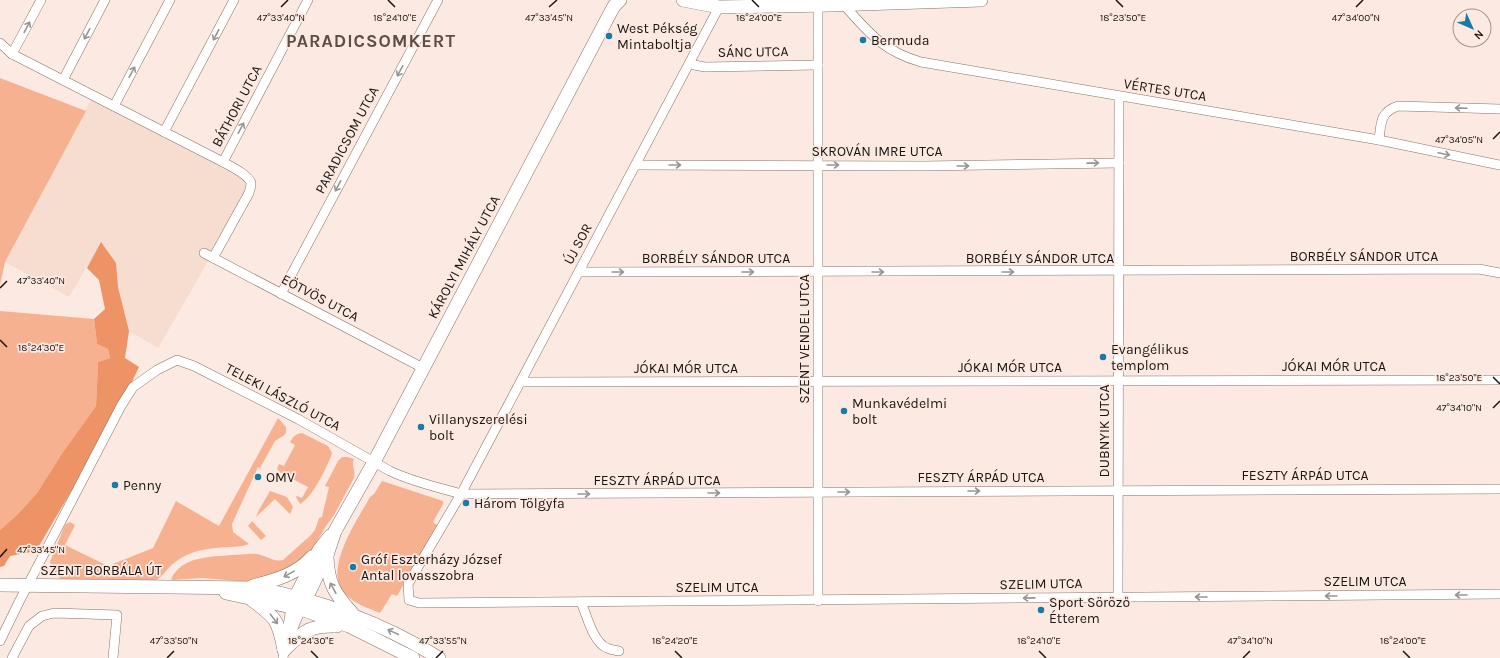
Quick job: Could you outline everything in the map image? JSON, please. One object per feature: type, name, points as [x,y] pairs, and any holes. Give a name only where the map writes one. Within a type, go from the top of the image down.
[{"type":"street","points":[[12,54],[41,0]]},
{"type":"street","points":[[63,80],[105,0]]},
{"type":"street","points":[[114,106],[170,0]]},
{"type":"street","points":[[164,132],[234,0]]},
{"type":"street","name":"BÁTHORI UTCA","points":[[213,258],[249,193],[251,184],[249,179],[243,174],[223,162],[308,0]]},
{"type":"street","name":"PARADICSOM UTCA","points":[[281,294],[438,0]]},
{"type":"street","name":"KÁROLYI MIHÁLY UTCA","points":[[298,603],[323,552],[374,462],[607,19],[614,6],[620,0]]},
{"type":"street","points":[[683,0],[719,7],[844,5],[981,0]]},
{"type":"street","name":"SZENT VENDEL UTCA","points":[[818,5],[818,601]]},
{"type":"street","name":"VÉRTES UTCA","points":[[844,5],[871,35],[888,49],[905,58],[921,62],[1379,140],[1500,165]]},
{"type":"street","name":"ÚJ SOR","points":[[409,600],[408,584],[461,494],[719,7]]},
{"type":"street","points":[[0,43],[12,54],[223,162]]},
{"type":"street","name":"SÁNC UTCA","points":[[689,64],[705,67],[818,65]]},
{"type":"street","name":"DUBNYIK UTCA","points":[[1118,597],[1119,96]]},
{"type":"street","points":[[1379,140],[1382,119],[1385,112],[1390,108],[1398,106],[1500,109]]},
{"type":"street","name":"SKROVÁN IMRE UTCA","points":[[636,165],[999,165],[1119,163]]},
{"type":"street","name":"EÖTVÖS UTCA","points":[[204,253],[423,368]]},
{"type":"street","name":"BORBÉLY SÁNDOR UTCA","points":[[579,272],[1479,269],[1500,273]]},
{"type":"street","name":"TELEKI LÁSZLÓ UTCA","points":[[27,586],[120,406],[133,387],[157,370],[177,360],[194,366],[298,419],[404,478],[461,494]]},
{"type":"street","name":"JÓKAI MÓR UTCA","points":[[521,382],[1500,380]]},
{"type":"street","name":"FESZTY ÁRPÁD UTCA","points":[[461,494],[1500,488]]},
{"type":"street","points":[[284,654],[281,632],[276,621],[248,592],[282,578],[297,570],[323,552],[330,582],[351,621],[413,658]]},
{"type":"street","name":"SZENT BORBÁLA ÚT","points":[[0,585],[151,586],[203,588],[248,592],[298,603],[351,621]]},
{"type":"street","points":[[0,641],[27,586]]},
{"type":"street","name":"SZELIM UTCA","points":[[409,600],[419,603],[818,601],[1500,594]]},
{"type":"street","points":[[581,602],[595,637],[600,644],[608,649],[619,651]]},
{"type":"street","points":[[284,654],[298,603]]},
{"type":"street","points":[[12,658],[29,626],[42,616],[54,613],[117,615],[113,658]]},
{"type":"street","points":[[284,654],[297,637],[310,628],[320,625],[351,621],[413,641],[439,658]]},
{"type":"shaded area","points":[[0,78],[86,111],[5,262],[0,285]]},
{"type":"shaded area","points":[[94,94],[253,178],[210,258],[158,348],[129,331],[118,287],[116,263],[101,243],[69,297],[5,262]]},
{"type":"shaded area","points":[[101,242],[116,263],[118,287],[129,331],[125,358],[139,367],[116,415],[36,551],[10,556],[4,566],[0,567],[0,530],[18,514],[37,493],[61,455],[96,406],[98,362],[110,358],[108,349],[97,344],[94,319],[105,309],[99,280],[87,268]]},
{"type":"shaded area","points":[[0,311],[94,319],[97,344],[108,349],[110,358],[98,362],[96,406],[61,455],[37,493],[18,514],[0,530]]},
{"type":"shaded area","points":[[278,418],[286,427],[286,433],[275,441],[260,468],[258,467],[232,524],[233,532],[249,544],[243,546],[207,549],[189,554],[174,563],[156,580],[61,579],[53,572],[50,562],[64,527],[70,522],[75,525],[65,545],[108,566],[153,548],[176,501],[219,526]]},
{"type":"shaded area","points":[[302,433],[328,446],[332,453],[327,466],[314,489],[305,501],[300,504],[296,497],[302,498],[308,487],[281,473],[277,469],[279,464],[284,466],[295,445],[290,442],[291,440],[296,435]]},
{"type":"shaded area","points":[[342,457],[354,459],[354,478],[334,515],[312,550],[306,557],[289,570],[249,582],[203,578],[171,579],[176,571],[182,566],[197,559],[206,557],[254,554],[276,560],[283,560],[315,530],[319,518],[322,517],[329,487],[325,486],[338,461]]},
{"type":"shaded area","points":[[382,481],[443,501],[443,504],[433,522],[438,526],[397,596],[392,594],[380,613],[357,603],[345,594],[339,584],[338,572],[344,545],[370,497],[374,494]]},
{"type":"shaded area","points":[[270,491],[287,497],[293,507],[290,514],[275,499],[256,517]]},
{"type":"shaded area","points":[[252,521],[266,536],[261,540],[248,526]]},
{"type":"place","name":"West Pékség Mintaboltja","points":[[609,36]]},
{"type":"place","name":"Bermuda","points":[[863,40]]},
{"type":"place","name":"Evangélikus templom","points":[[1103,357]]},
{"type":"place","name":"Munkavédelmi bolt","points":[[844,411]]},
{"type":"place","name":"Villanyszerelési bolt","points":[[421,427]]},
{"type":"place","name":"OMV","points":[[258,477]]},
{"type":"place","name":"Penny","points":[[115,485]]},
{"type":"place","name":"Három Tölgyfa","points":[[466,503]]},
{"type":"place","name":"Gróf Eszterházy József Antal lovasszobra","points":[[353,567]]},
{"type":"place","name":"Sport Söröző Étterem","points":[[1041,610]]},
{"type":"district","name":"PARADICSOMKERT","points":[[371,41]]}]
